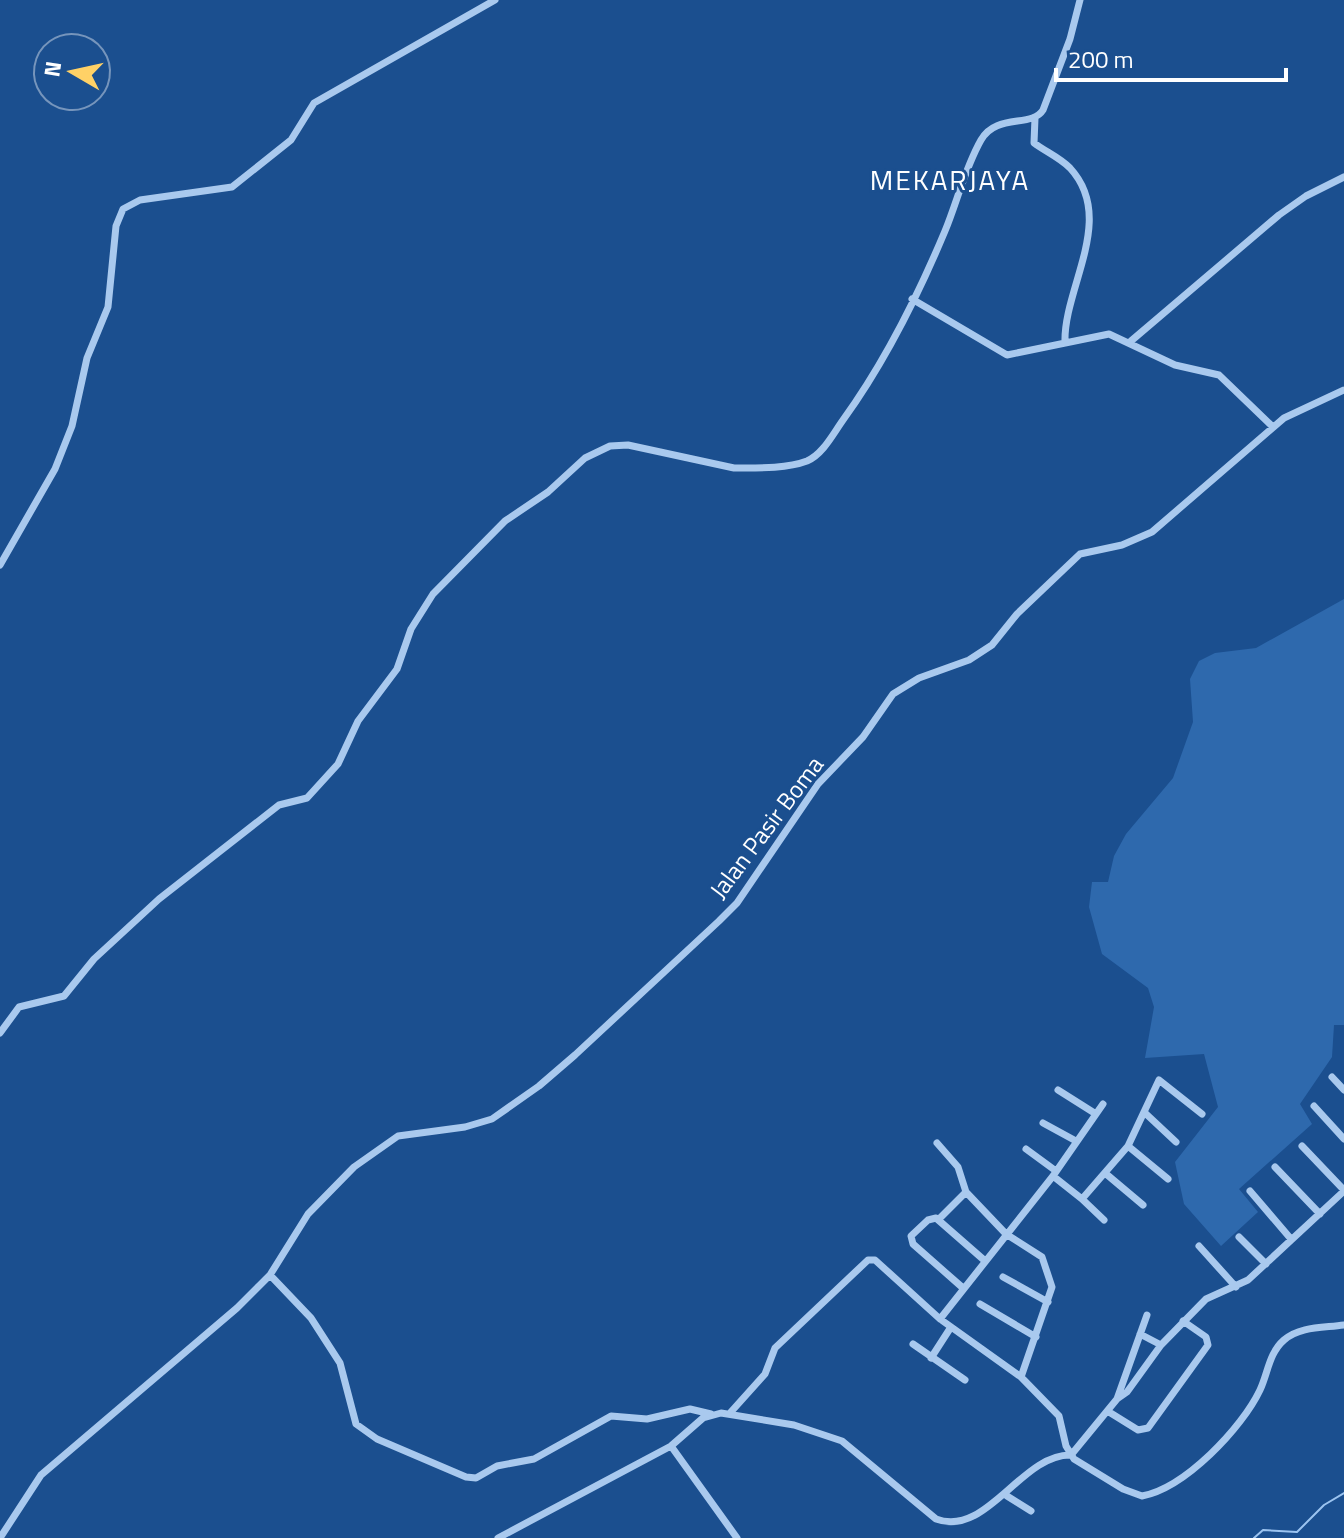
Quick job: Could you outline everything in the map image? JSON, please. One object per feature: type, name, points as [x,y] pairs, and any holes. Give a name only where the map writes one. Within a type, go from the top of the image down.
[{"type":"street","points":[[0,565],[55,469],[72,426],[87,358],[108,307],[117,219],[123,209],[140,200],[232,187],[291,140],[314,103],[341,84],[452,27],[493,0]]},
{"type":"street","points":[[0,1033],[19,1007],[64,996],[94,959],[150,907],[276,808],[307,798],[338,764],[361,716],[397,669],[411,629],[427,603],[505,521],[548,492],[585,458],[610,446],[647,448],[734,468],[807,461],[827,444],[877,372],[944,234],[981,139],[990,129],[1006,121],[1035,118],[1043,110],[1056,80],[1080,0]]},
{"type":"street","points":[[1035,118],[1034,143],[1072,170],[1084,193],[1086,256],[1064,327],[1065,343]]},
{"type":"street","points":[[1131,341],[1279,215],[1306,196],[1344,177]]},
{"type":"street","points":[[912,299],[1007,355],[1024,354],[1103,334],[1131,341],[1175,365],[1219,375],[1273,427]]},
{"type":"street","name":"Jalan Pasir Boma","points":[[0,1538],[41,1475],[202,1339],[270,1275],[308,1214],[354,1167],[398,1136],[465,1127],[492,1119],[566,1063],[719,921],[737,903],[818,784],[863,737],[893,694],[919,678],[969,660],[992,645],[1017,614],[1080,554],[1122,545],[1152,532],[1273,427],[1344,390]]},
{"type":"street","points":[[1332,1077],[1344,1090]]},
{"type":"street","points":[[1082,1199],[1128,1146],[1159,1080],[1202,1114]]},
{"type":"street","points":[[1058,1090],[1096,1114]]},
{"type":"street","points":[[940,1319],[1055,1174],[1103,1104]]},
{"type":"street","points":[[1314,1106],[1344,1139]]},
{"type":"street","points":[[1144,1112],[1176,1142]]},
{"type":"street","points":[[1043,1123],[1076,1141]]},
{"type":"street","points":[[937,1143],[958,1167],[966,1192],[1006,1234],[1042,1257],[1052,1284],[1021,1377]]},
{"type":"street","points":[[1128,1146],[1168,1179]]},
{"type":"street","points":[[1117,1399],[1127,1392],[1161,1345],[1206,1299],[1236,1287],[1266,1264],[1344,1190],[1302,1146]]},
{"type":"street","points":[[1026,1149],[1104,1220]]},
{"type":"street","points":[[1275,1167],[1320,1214]]},
{"type":"street","points":[[1105,1173],[1143,1205]]},
{"type":"street","points":[[1250,1191],[1291,1239]]},
{"type":"street","points":[[963,1288],[912,1241],[911,1236],[928,1220],[939,1219],[966,1192]]},
{"type":"street","points":[[939,1219],[984,1260]]},
{"type":"street","points":[[1239,1237],[1266,1264]]},
{"type":"street","points":[[1199,1246],[1236,1287]]},
{"type":"street","points":[[730,1413],[765,1374],[775,1348],[868,1260],[881,1262],[940,1319],[1021,1377],[1059,1416],[1071,1455]]},
{"type":"street","points":[[270,1275],[311,1318],[340,1363],[356,1424],[377,1439],[466,1477],[476,1478],[497,1466],[534,1459],[611,1416],[647,1419],[690,1409],[794,1425],[849,1445],[946,1525],[969,1523],[1007,1496],[1045,1462],[1060,1455],[1071,1455],[1129,1492],[1142,1496],[1161,1489],[1209,1455],[1234,1429],[1252,1406],[1273,1355],[1284,1340],[1305,1330],[1344,1325]]},
{"type":"street","points":[[1003,1277],[1048,1302]]},
{"type":"street","points":[[980,1304],[1036,1337]]},
{"type":"street","points":[[1071,1455],[1117,1399],[1147,1315]]},
{"type":"street","points":[[1109,1412],[1138,1430],[1148,1428],[1208,1345],[1206,1337],[1183,1321]]},
{"type":"street","points":[[931,1358],[951,1327]]},
{"type":"street","points":[[1140,1334],[1161,1345]]},
{"type":"street","points":[[913,1344],[965,1380]]},
{"type":"street","points":[[498,1538],[671,1446],[712,1414]]},
{"type":"street","points":[[671,1446],[737,1538]]},
{"type":"street","points":[[1007,1496],[1031,1511]]},
{"type":"shaded area","points":[[1344,599],[1344,1025],[1334,1025],[1332,1057],[1300,1104],[1312,1124],[1239,1189],[1258,1212],[1221,1246],[1184,1204],[1175,1162],[1218,1107],[1204,1054],[1145,1058],[1154,1007],[1148,988],[1102,954],[1089,907],[1092,882],[1108,882],[1114,856],[1126,834],[1173,778],[1193,722],[1190,679],[1199,661],[1215,653],[1256,648]]},
{"type":"waterway","points":[[1254,1538],[1263,1530],[1297,1532],[1324,1505],[1344,1493]]},
{"type":"district","name":"MEKARJAYA","points":[[950,179]]}]
